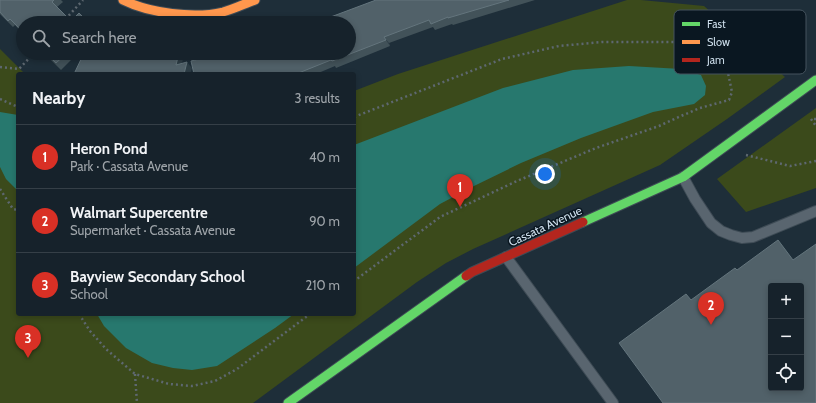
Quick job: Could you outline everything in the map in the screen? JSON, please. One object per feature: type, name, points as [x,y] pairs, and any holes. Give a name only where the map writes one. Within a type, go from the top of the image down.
[{"type":"street","points":[[123,0],[147,9],[173,14],[189,15],[221,12],[255,0]]},
{"type":"street","name":"Cassata Avenue","points":[[288,403],[472,272],[683,177],[816,80]]},
{"type":"lane","points":[[683,177],[695,199],[712,223],[721,231],[742,238],[753,237],[816,211]]},
{"type":"lane","points":[[506,258],[613,403]]},
{"type":"path","points":[[68,16],[83,0]]},
{"type":"path","points":[[356,115],[502,59],[559,46],[602,42],[674,42]]},
{"type":"path","points":[[0,67],[19,68],[27,60]]},
{"type":"path","points":[[356,280],[440,217],[517,181],[589,151],[658,126],[700,108],[729,100],[732,92],[728,74]]},
{"type":"path","points":[[0,99],[16,106]]},
{"type":"path","points":[[816,119],[811,119],[816,126]]},
{"type":"path","points":[[746,155],[790,166],[816,161]]},
{"type":"path","points":[[0,189],[12,209],[16,210]]},
{"type":"path","points":[[79,316],[106,349],[135,374],[170,384],[192,386],[215,381],[237,369],[307,316]]},
{"type":"path","points":[[135,374],[137,403]]},
{"type":"shaded area","points":[[627,0],[641,0],[704,6],[709,10],[674,10],[674,74],[782,74],[785,77],[660,165],[473,249],[446,263],[417,282],[253,403],[0,403],[0,49],[23,72],[16,72],[16,316],[356,316],[356,90],[398,74]]},
{"type":"shaded area","points":[[629,66],[674,69],[674,74],[701,75],[706,86],[705,95],[694,104],[653,112],[581,138],[521,163],[474,186],[440,204],[356,267],[356,144],[503,88],[573,70]]},
{"type":"shaded area","points":[[816,108],[816,188],[746,212],[717,179]]},
{"type":"shaded area","points":[[0,112],[16,115],[16,189],[6,179],[0,167]]},
{"type":"shaded area","points":[[98,316],[291,316],[217,366],[192,370],[173,368],[152,363],[126,348],[104,326]]},
{"type":"building","points":[[0,0],[54,0],[52,2],[66,16],[16,16],[16,25],[10,19],[8,21],[0,12]]},
{"type":"building","points":[[376,0],[509,0],[448,17],[431,24],[429,20],[384,37],[386,40],[356,52],[356,16],[333,16]]},
{"type":"building","points":[[81,60],[177,60],[176,65],[187,62],[184,72],[75,72]]},
{"type":"building","points":[[331,60],[301,72],[194,72],[191,61]]},
{"type":"building","points":[[778,240],[793,260],[816,244],[816,403],[663,403],[619,343],[686,294],[691,300],[735,268],[737,270]]},
{"type":"traffic: fast","points":[[583,222],[683,177],[816,80]]},
{"type":"traffic: fast","points":[[288,403],[466,276]]},
{"type":"traffic: slow","points":[[123,0],[134,5],[158,11],[185,15],[223,12],[255,0]]},
{"type":"traffic: jam","points":[[466,276],[583,222]]},
{"type":"place","name":"Heron Pond","points":[[460,207]]},
{"type":"place","name":"Walmart Supercentre","points":[[711,325]]},
{"type":"place","name":"Bayview Secondary School","points":[[28,358]]}]
